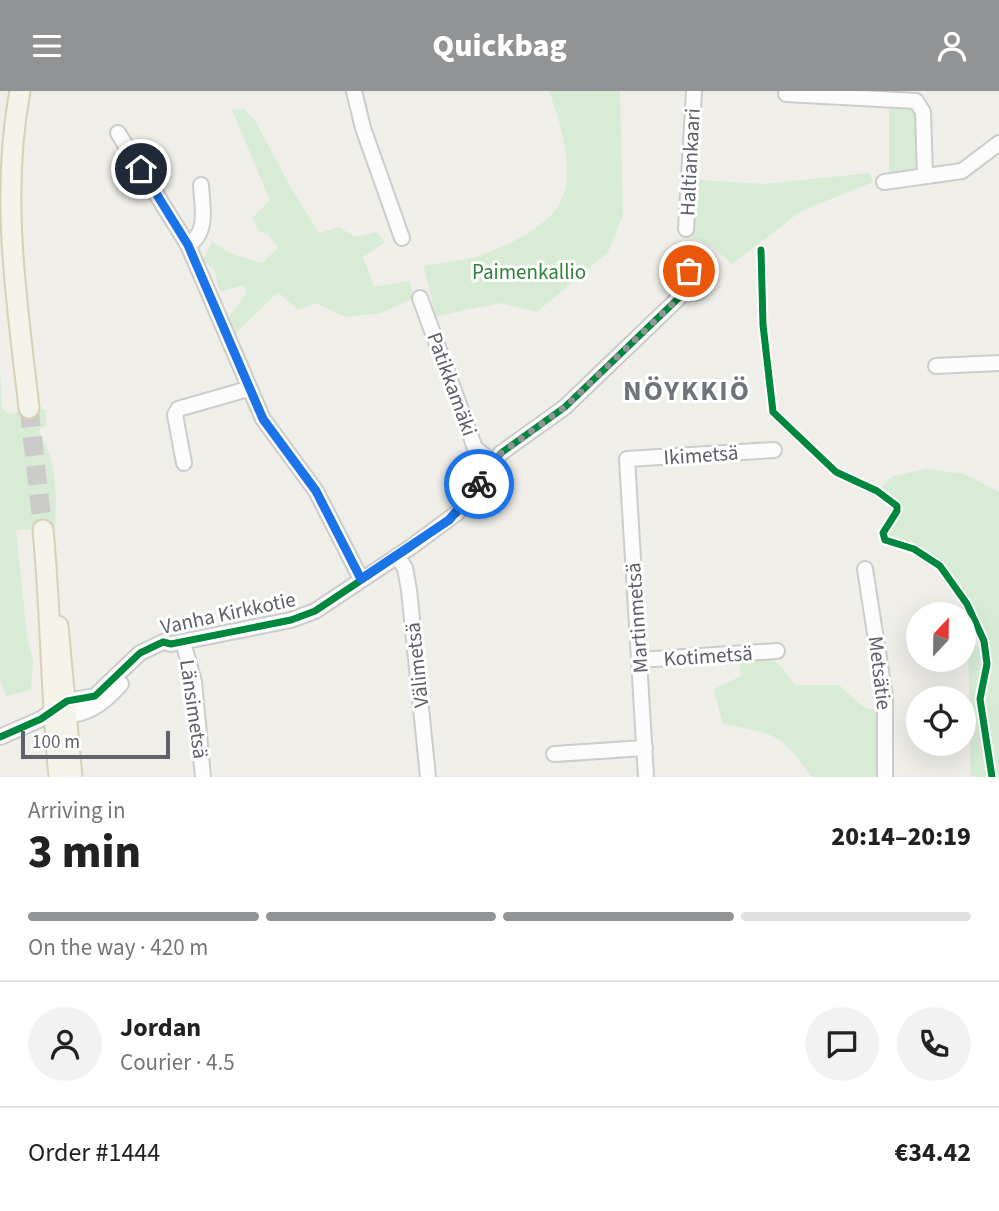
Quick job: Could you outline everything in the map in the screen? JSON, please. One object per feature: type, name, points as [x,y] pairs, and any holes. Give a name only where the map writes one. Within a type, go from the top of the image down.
[{"type":"main road","points":[[20,91],[9,160],[8,217],[29,408]]},
{"type":"main road","points":[[43,530],[50,598],[49,637],[63,709],[72,777]]},
{"type":"main road","points":[[59,777],[63,709]]},
{"type":"street","points":[[354,91],[363,128],[402,237]]},
{"type":"street","name":"Haltiankaari","points":[[686,229],[694,91]]},
{"type":"street","points":[[786,94],[916,101],[923,112],[925,176]]},
{"type":"street","points":[[118,133],[188,245],[263,419],[316,491],[361,579]]},
{"type":"street","points":[[884,182],[962,171],[999,143]]},
{"type":"street","points":[[188,245],[196,241],[203,224],[201,185]]},
{"type":"street","name":"Vanha Kirkkotie","points":[[0,737],[63,709],[96,708],[137,669],[177,643],[291,620],[315,611],[457,513],[485,477],[492,462],[565,407],[687,290]]},
{"type":"street","name":"Patikkamäki","points":[[420,298],[475,448],[492,462]]},
{"type":"street","points":[[936,366],[999,363]]},
{"type":"street","points":[[184,463],[175,415],[178,409],[248,389]]},
{"type":"street","name":"Ikimetsä","points":[[627,459],[774,450]]},
{"type":"street","name":"Martinmetsä","points":[[627,459],[646,777]]},
{"type":"street","name":"Välimetsä","points":[[397,556],[405,568],[409,590],[428,777]]},
{"type":"street","name":"Metsätie","points":[[865,569],[885,697],[885,777]]},
{"type":"street","name":"Länsimetsä","points":[[177,643],[194,682],[203,777]]},
{"type":"street","name":"Kotimetsä","points":[[639,660],[777,652]]},
{"type":"street","points":[[554,754],[645,748]]},
{"type":"green space","name":"Paimenkallio","points":[[549,91],[620,91],[623,215],[608,252],[537,312],[500,303],[436,316],[424,266],[472,258],[507,244],[539,226],[556,210],[561,201],[567,160],[562,131]]},
{"type":"green space","points":[[889,103],[910,104],[918,111],[922,161],[916,170],[893,174],[889,171]]},
{"type":"green space","points":[[244,109],[256,122],[288,183],[319,233],[339,227],[355,237],[377,232],[385,242],[363,257],[374,287],[410,281],[413,298],[381,313],[346,317],[315,303],[298,310],[278,292],[233,336],[226,322],[246,293],[244,285],[220,292],[214,269],[203,260],[212,242],[234,255],[262,263],[278,248],[268,234],[260,232],[252,218],[270,200],[232,110]]},
{"type":"green space","points":[[870,173],[873,182],[801,211],[732,264],[713,247],[690,236],[696,180],[764,184]]},
{"type":"green space","points":[[0,370],[2,408],[8,414],[45,409],[46,425],[38,431],[49,454],[56,502],[55,527],[16,530],[27,636],[33,661],[31,690],[6,696],[0,679]]},
{"type":"green space","points":[[928,469],[964,474],[999,492],[999,777],[971,777],[971,756],[976,756],[976,686],[969,686],[969,672],[976,672],[976,645],[986,652],[976,620],[976,602],[966,602],[951,580],[928,557],[917,550],[894,545],[883,537],[897,506],[877,491],[893,476]]},
{"type":"green space","points":[[768,657],[782,667],[795,685],[839,685],[863,707],[882,713],[879,777],[812,777],[792,751],[775,737],[723,724],[714,689],[741,676],[739,661]]},
{"type":"tunnel","points":[[29,408],[43,530]]},
{"type":"cycle path","points":[[761,250],[763,325],[773,412],[836,472],[877,491],[897,506],[897,511],[883,533],[885,540],[914,549],[940,566],[967,604],[984,641],[987,664],[980,699],[992,777]]},
{"type":"cycle path","points":[[0,737],[41,719],[67,701],[95,696],[140,653],[163,642],[171,644],[291,620],[315,611],[457,513],[501,453],[565,407],[687,290]]},
{"type":"way so far","points":[[479,484],[492,462],[501,453],[565,407],[687,290],[682,280],[689,271]]},
{"type":"district","name":"NÖYKKIÖ","points":[[687,391]]},
{"type":"route","points":[[141,169],[188,245],[243,379],[263,419],[316,491],[361,579],[449,520],[479,484]]}]
